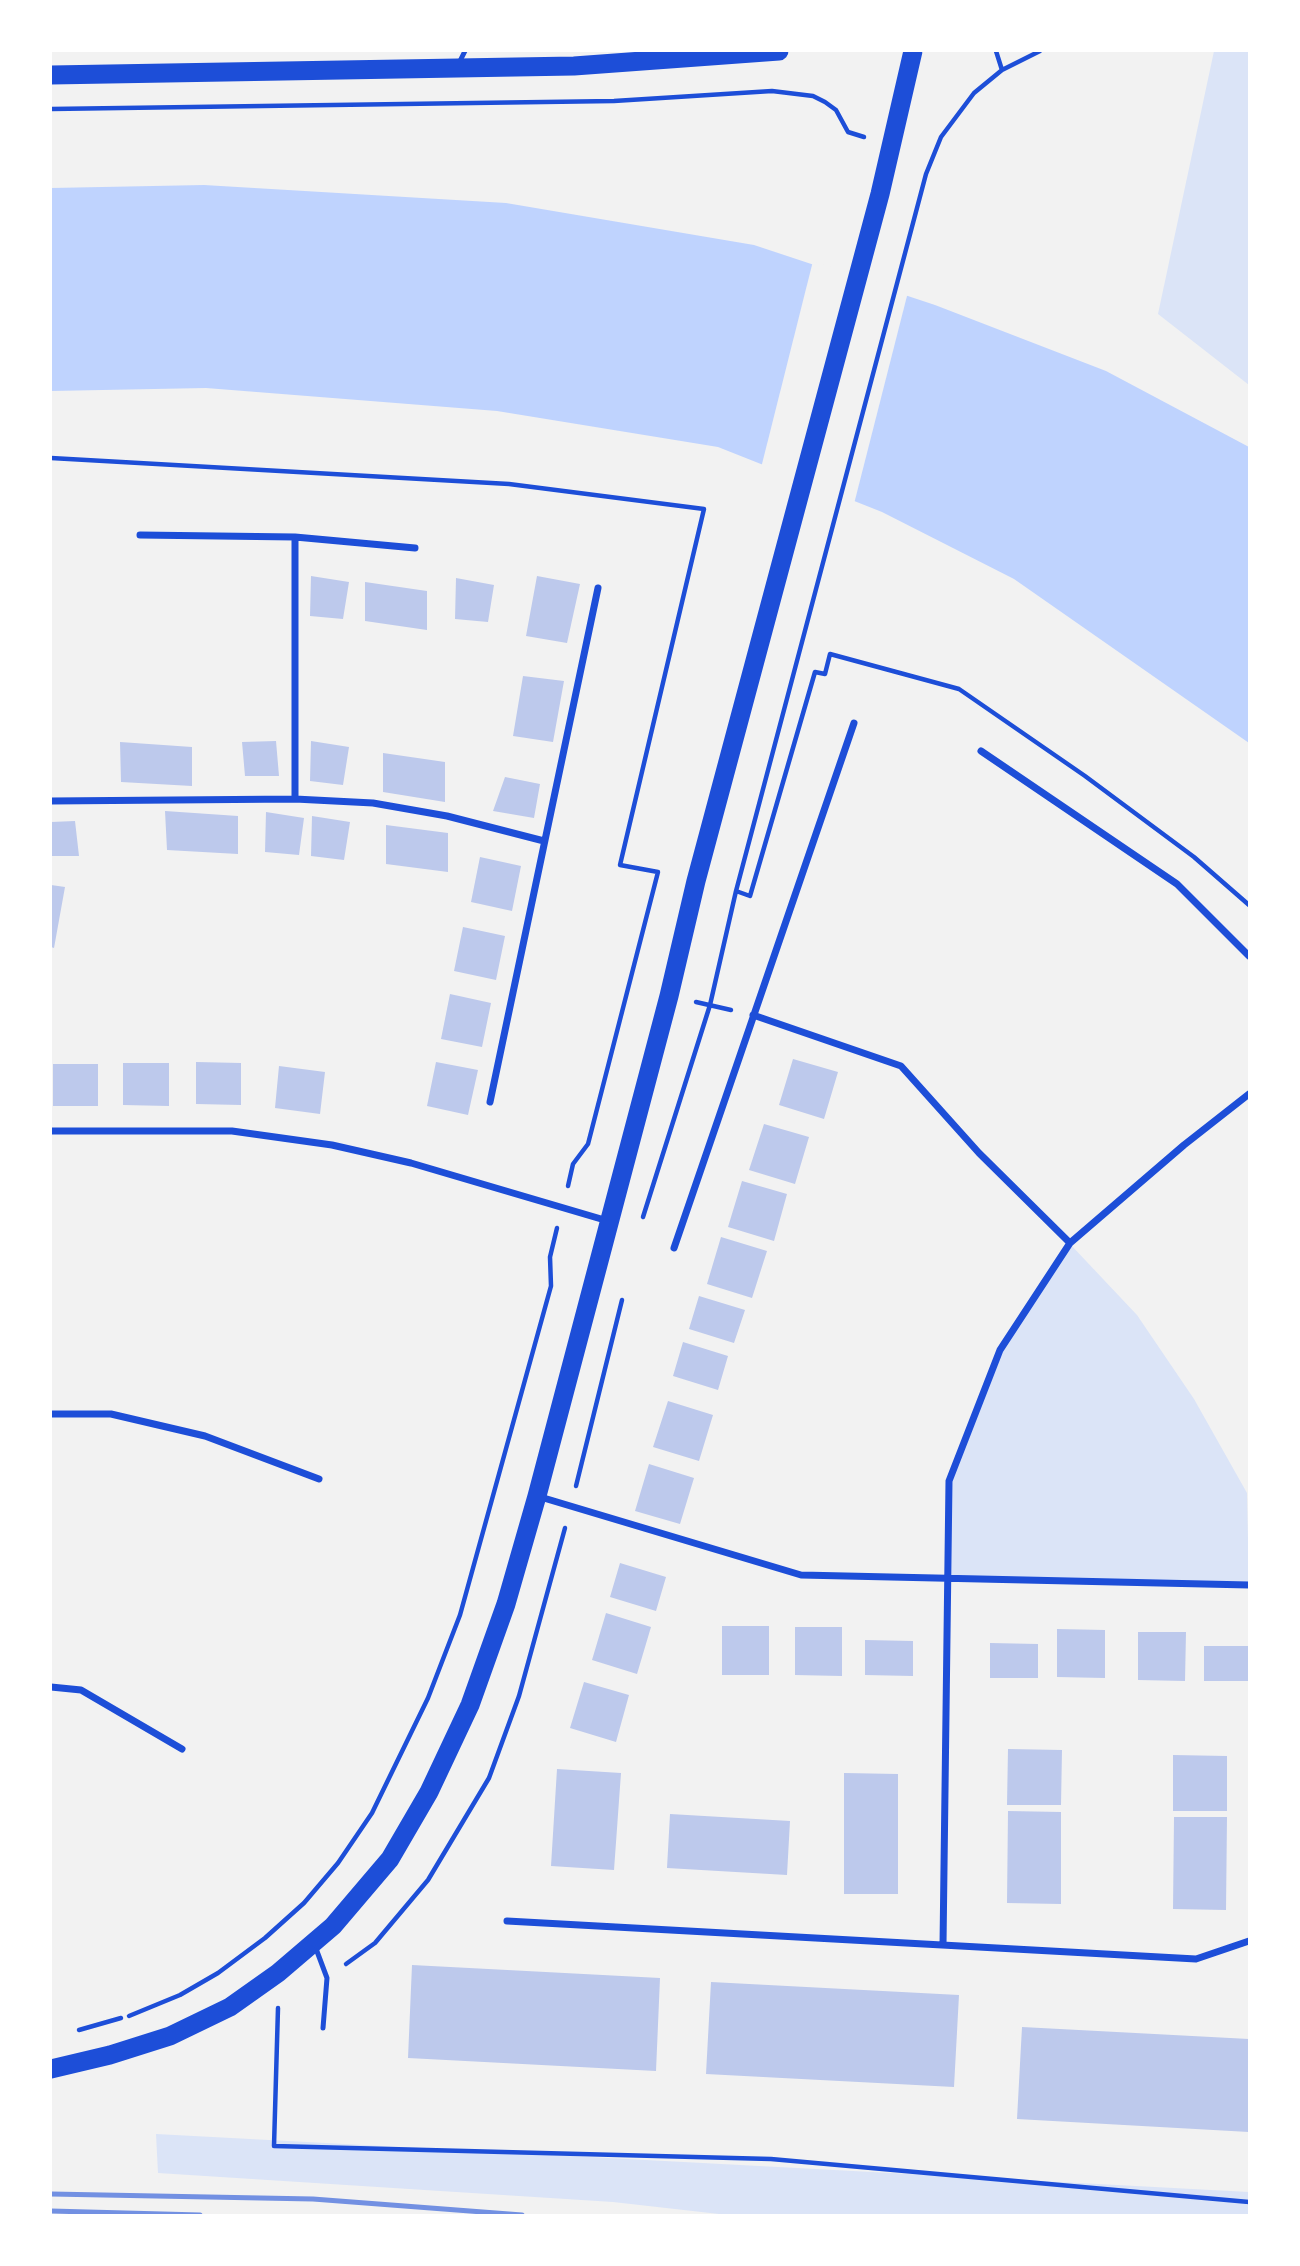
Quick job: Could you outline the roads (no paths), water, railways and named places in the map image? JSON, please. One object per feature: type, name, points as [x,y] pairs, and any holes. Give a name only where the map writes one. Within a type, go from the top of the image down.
[{"type":"highway","points":[[51,75],[461,58],[574,66],[706,54],[779,51]]},
{"type":"highway","points":[[51,2069],[110,2055],[170,2036],[230,2007],[314,1943],[333,1926],[390,1859],[429,1792],[470,1705],[506,1604],[537,1496],[669,996],[696,881],[865,249],[913,51]]},
{"type":"street","points":[[140,535],[295,537],[415,548]]},
{"type":"street","points":[[295,537],[295,799]]},
{"type":"street","points":[[490,1102],[598,588]]},
{"type":"street","points":[[674,1248],[854,723]]},
{"type":"street","points":[[981,751],[1177,884],[1249,956]]},
{"type":"street","points":[[51,801],[295,799],[373,803],[447,816],[544,841]]},
{"type":"street","points":[[753,1015],[901,1066],[979,1153],[1070,1243]]},
{"type":"street","points":[[943,1945],[948,1482],[1000,1350],[1070,1243],[1184,1145],[1249,1094]]},
{"type":"street","points":[[51,1131],[232,1131],[332,1145],[411,1163],[608,1221]]},
{"type":"street","points":[[51,1413],[111,1414],[205,1436],[319,1479]]},
{"type":"street","points":[[537,1496],[801,1575],[1249,1585]]},
{"type":"street","points":[[51,1688],[81,1690],[182,1749]]},
{"type":"street","points":[[508,1920],[1196,1959],[1249,1941]]},
{"type":"lane","points":[[314,1943],[327,1978],[323,2028]]},
{"type":"water","points":[[204,185],[506,203],[754,245],[935,305],[1106,371],[1249,447],[1249,743],[1014,579],[882,512],[718,447],[497,411],[206,388],[51,391],[51,188]]},
{"type":"railway","points":[[51,2194],[313,2199],[522,2215]]},
{"type":"railway","points":[[51,2211],[200,2215]]}]
